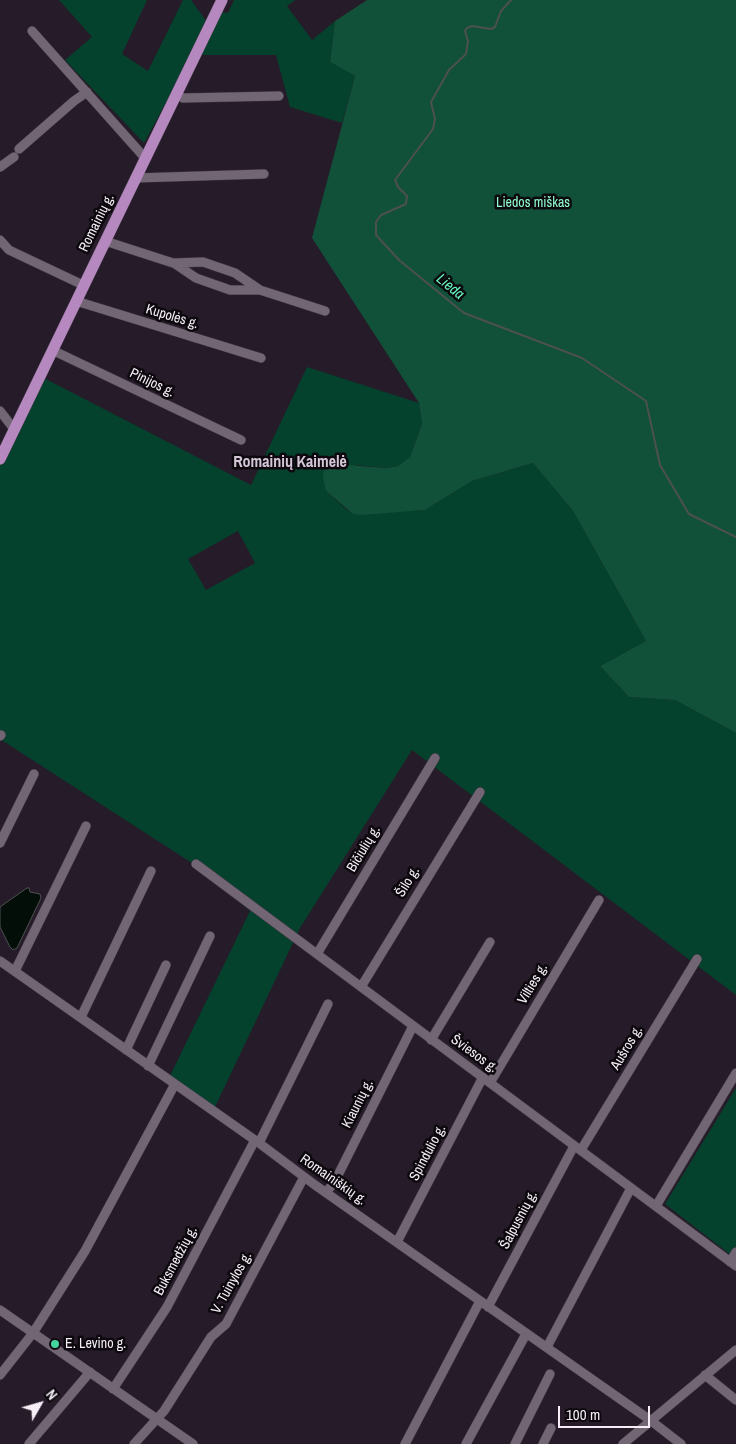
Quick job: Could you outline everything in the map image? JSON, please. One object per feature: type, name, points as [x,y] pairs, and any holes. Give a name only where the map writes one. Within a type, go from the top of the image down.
[{"type":"main road","name":"Romainių g.","points":[[0,459],[222,0]]},
{"type":"street","points":[[32,31],[144,158]]},
{"type":"street","points":[[0,167],[86,92]]},
{"type":"street","points":[[176,94],[183,98],[280,96]]},
{"type":"street","points":[[135,178],[264,174]]},
{"type":"street","points":[[0,240],[9,250],[83,285]]},
{"type":"street","points":[[105,241],[173,263],[196,278],[230,290],[260,290]]},
{"type":"street","points":[[173,263],[203,262],[235,273],[260,290],[325,311]]},
{"type":"street","name":"Kupolės g.","points":[[76,301],[261,358]]},
{"type":"street","name":"Pinijos g.","points":[[52,350],[241,440]]},
{"type":"street","points":[[0,411],[14,429]]},
{"type":"street","name":"Bičiulių g.","points":[[317,954],[434,758]]},
{"type":"street","points":[[0,842],[34,774]]},
{"type":"street","name":"Šilo g.","points":[[361,987],[480,792]]},
{"type":"street","points":[[15,971],[86,826]]},
{"type":"street","name":"Šviesos g.","points":[[196,864],[733,1264]]},
{"type":"street","points":[[81,1018],[151,871]]},
{"type":"street","name":"Vilties g.","points":[[486,1080],[599,900]]},
{"type":"street","points":[[148,1066],[210,936]]},
{"type":"street","points":[[431,1040],[490,942]]},
{"type":"street","name":"Aušros g.","points":[[578,1148],[697,959]]},
{"type":"street","name":"Romainiškių g.","points":[[0,961],[650,1420],[681,1444]]},
{"type":"street","points":[[126,1050],[166,965]]},
{"type":"street","name":"Buksmedžių g.","points":[[114,1389],[168,1307],[257,1142],[328,1004]]},
{"type":"street","name":"Kiaunių g.","points":[[326,1192],[334,1183],[413,1026]]},
{"type":"street","points":[[656,1206],[736,1072]]},
{"type":"street","name":"Spindulio g.","points":[[397,1242],[486,1080]]},
{"type":"street","points":[[0,1375],[33,1333],[84,1251],[175,1084]]},
{"type":"street","name":"Šalpusnių g.","points":[[488,1307],[578,1148]]},
{"type":"street","name":"V. Tuinylos g.","points":[[134,1444],[164,1411],[211,1337],[226,1324],[304,1177]]},
{"type":"street","points":[[547,1347],[631,1188]]},
{"type":"street","points":[[733,1264],[736,1252]]},
{"type":"street","points":[[405,1444],[480,1301]]},
{"type":"street","points":[[0,1310],[193,1444]]},
{"type":"street","points":[[466,1444],[526,1334]]},
{"type":"street","points":[[623,1444],[736,1350]]},
{"type":"street","points":[[29,1444],[90,1372]]},
{"type":"street","points":[[515,1444],[550,1374]]},
{"type":"street","points":[[705,1375],[736,1400]]},
{"type":"street","points":[[543,1444],[552,1428]]},
{"type":"green space","points":[[59,0],[147,0],[122,54],[148,71],[183,0],[191,0],[209,25],[216,11],[228,13],[234,0],[295,0],[287,6],[312,40],[335,21],[330,62],[355,76],[342,123],[290,107],[276,55],[192,55],[144,143],[65,60],[92,37]]},
{"type":"green space","name":"Liedos miškas","points":[[367,0],[736,0],[736,733],[675,700],[629,697],[600,666],[646,641],[573,511],[533,463],[472,481],[425,510],[353,514],[326,491],[323,478],[324,470],[330,466],[336,464],[386,468],[398,466],[410,457],[422,424],[419,403],[312,238],[355,76],[330,62],[335,21]]},
{"type":"green space","points":[[307,367],[419,403],[422,424],[410,457],[398,466],[386,468],[357,465],[326,491],[353,514],[425,510],[472,481],[533,463],[573,511],[646,641],[600,666],[629,697],[675,700],[736,733],[736,995],[412,750],[300,928],[215,1107],[170,1076],[250,911],[195,865],[0,739],[0,459],[40,376],[251,485]],"holes":[[[238,531],[255,563],[206,590],[188,559]]]},
{"type":"green space","points":[[736,1088],[736,1259],[665,1204]]},
{"type":"shaded area","points":[[29,888],[30,892],[40,894],[41,898],[17,948],[13,950],[0,927],[0,907]]},
{"type":"waterway","name":"Lieda","points":[[511,0],[501,11],[495,27],[491,29],[472,26],[465,31],[468,41],[466,54],[449,70],[431,102],[435,119],[433,129],[395,180],[398,187],[407,196],[406,204],[381,215],[376,222],[376,235],[399,260],[464,313],[582,358],[646,401],[660,465],[689,514],[736,537]]},
{"type":"place","name":"E. Levino g.","points":[[55,1344]]},
{"type":"district","name":"Romainių Kaimelė","points":[[290,463]]}]
